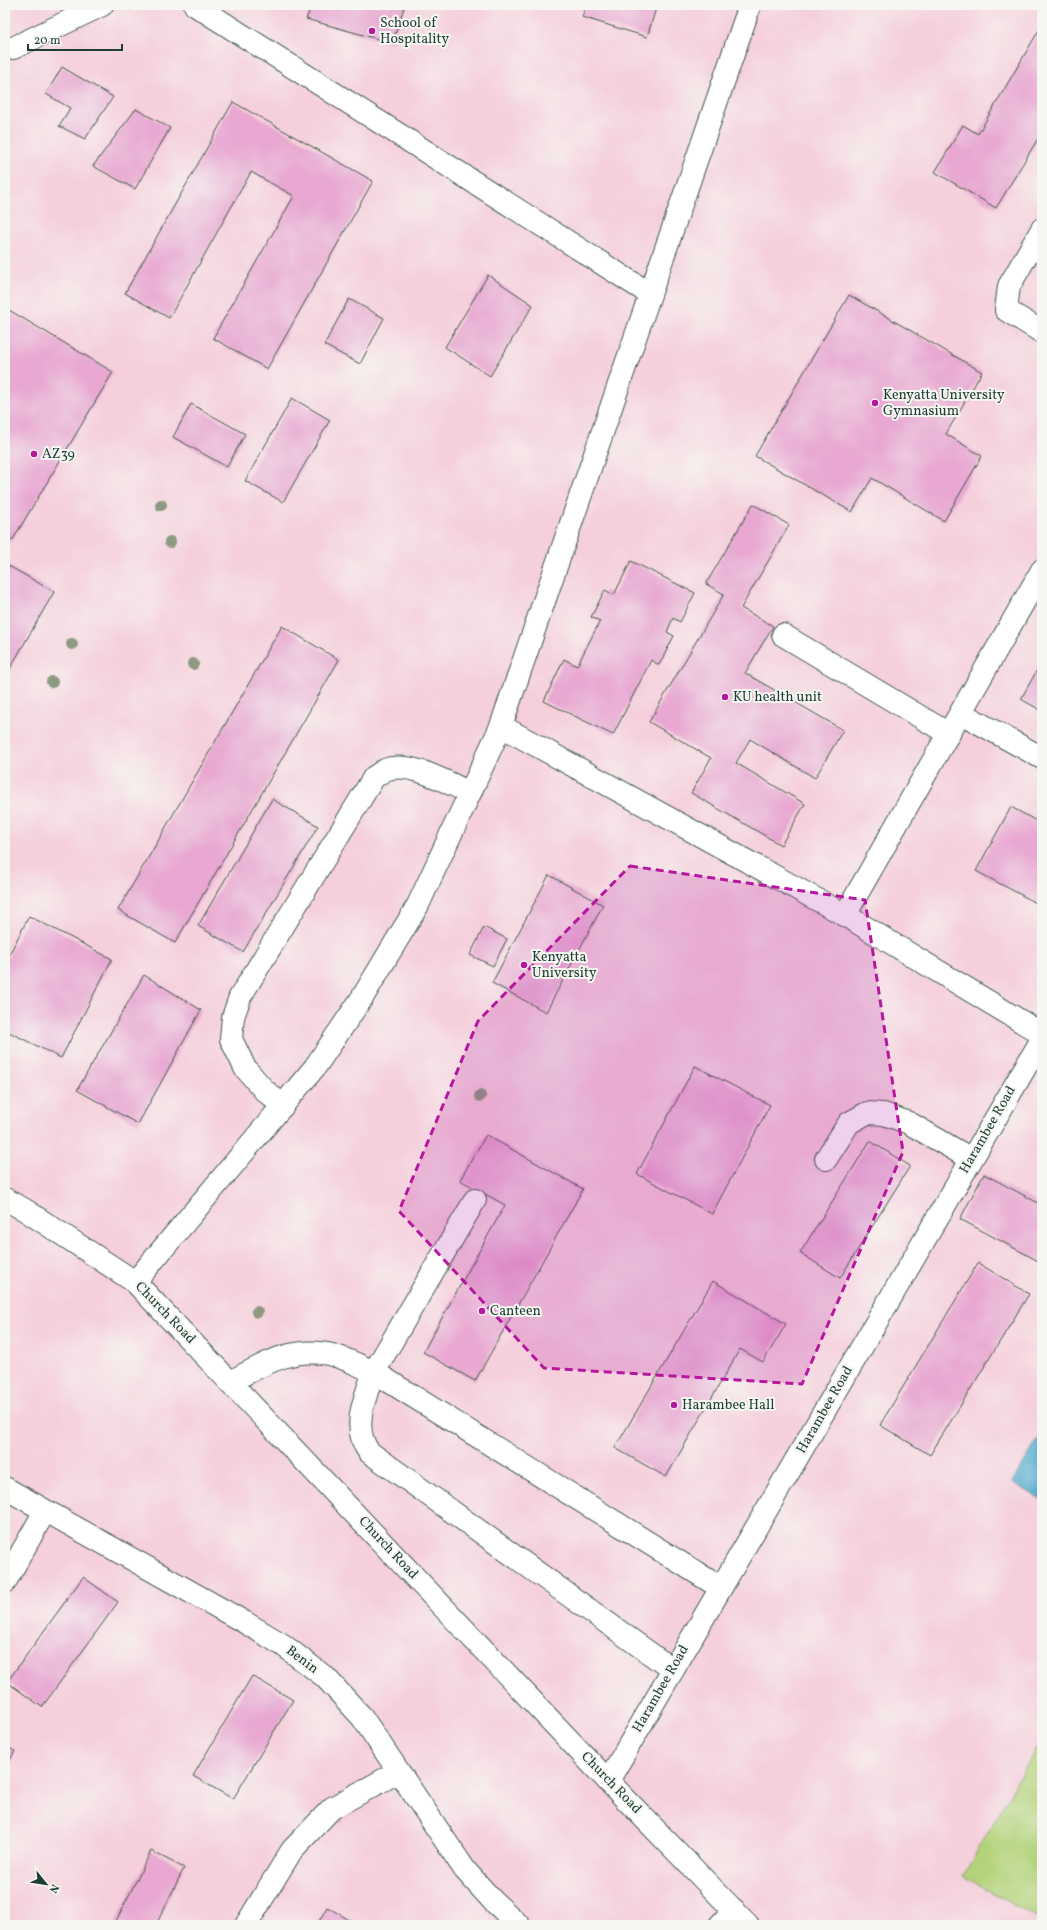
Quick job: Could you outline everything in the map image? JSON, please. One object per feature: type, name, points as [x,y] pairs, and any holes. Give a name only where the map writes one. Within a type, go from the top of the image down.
[{"type":"street","points":[[13,48],[102,5]]},
{"type":"street","points":[[195,5],[650,294]]},
{"type":"street","points":[[135,1282],[315,1067],[362,998],[418,905],[501,726],[750,5]]},
{"type":"street","points":[[1042,229],[1009,286],[1006,310],[1042,332]]},
{"type":"street","points":[[845,915],[1042,570]]},
{"type":"street","points":[[783,636],[948,734]]},
{"type":"street","points":[[960,713],[1042,758]]},
{"type":"street","points":[[501,726],[845,915],[1042,1034]]},
{"type":"street","points":[[283,1106],[264,1090],[245,1068],[231,1039],[232,1017],[240,997],[374,777],[385,770],[406,768],[426,772],[470,793]]},
{"type":"street","name":"Harambee Road","points":[[608,1781],[1042,1039]]},
{"type":"street","points":[[826,1159],[849,1123],[867,1113],[884,1114],[909,1123],[972,1159]]},
{"type":"street","name":"Church Road","points":[[5,1199],[25,1210],[135,1282],[608,1781],[734,1920]]},
{"type":"street","points":[[475,1200],[374,1372],[364,1398],[361,1419],[360,1433],[364,1445],[369,1452],[673,1670]]},
{"type":"street","points":[[230,1382],[277,1358],[306,1352],[329,1354],[374,1372],[721,1588]]},
{"type":"street","name":"Benin","points":[[5,1488],[282,1645],[331,1683],[362,1718],[466,1870],[493,1901],[519,1925]]},
{"type":"street","points":[[5,1582],[45,1511]]},
{"type":"street","points":[[246,1925],[292,1850],[332,1808],[398,1772]]},
{"type":"highlighted area","points":[[630,866],[865,900],[903,1152],[802,1384],[544,1368],[399,1211],[478,1021]]},
{"type":"shaded area","name":"Kenyatta University","points":[[5,5],[1042,5],[1042,1925],[5,1925]]},
{"type":"green space","points":[[1042,1738],[1042,1921],[963,1876]]},
{"type":"water","points":[[1042,1433],[1042,1500],[1012,1482]]},
{"type":"building","name":"School of Hospitality","points":[[312,5],[405,5],[392,43],[306,19]]},
{"type":"building","points":[[586,5],[657,5],[647,37],[582,17]]},
{"type":"building","points":[[1042,25],[1042,132],[996,208],[935,172],[963,125],[978,134]]},
{"type":"building","points":[[62,67],[113,97],[85,139],[59,126],[70,108],[46,94]]},
{"type":"building","points":[[233,102],[373,181],[267,369],[213,338],[294,196],[251,172],[169,318],[125,293]]},
{"type":"building","points":[[136,109],[170,128],[135,189],[93,166]]},
{"type":"building","points":[[488,275],[533,305],[490,376],[445,347]]},
{"type":"building","name":"Kenyatta University Gymnasium","points":[[849,295],[982,372],[946,434],[982,456],[944,521],[872,478],[852,512],[755,456]]},
{"type":"building","points":[[349,299],[384,318],[360,364],[324,345]]},
{"type":"building","name":"AZ39","points":[[9,310],[113,372],[12,541],[5,537],[5,316]]},
{"type":"building","points":[[292,398],[330,420],[283,502],[245,481]]},
{"type":"building","points":[[191,404],[245,434],[227,467],[173,437]]},
{"type":"building","name":"KU health unit","points":[[753,504],[789,525],[741,608],[773,626],[745,673],[843,730],[815,778],[750,739],[736,763],[805,804],[781,845],[691,793],[711,758],[649,722],[724,594],[706,584]]},
{"type":"building","points":[[631,561],[695,593],[680,622],[673,618],[667,632],[674,636],[659,665],[651,660],[613,735],[544,701],[564,659],[577,666],[600,621],[591,617],[605,590],[614,595]]},
{"type":"building","points":[[9,566],[54,592],[5,677],[5,573]]},
{"type":"building","points":[[282,626],[339,660],[175,943],[118,910]]},
{"type":"building","points":[[1042,661],[1042,711],[1021,699]]},
{"type":"building","points":[[272,799],[318,826],[243,952],[198,926]]},
{"type":"building","points":[[1011,807],[1042,824],[1042,906],[976,871]]},
{"type":"building","points":[[549,875],[603,905],[546,1012],[492,983]]},
{"type":"building","points":[[29,916],[112,959],[61,1058],[5,1030],[5,963]]},
{"type":"building","points":[[484,927],[507,939],[493,966],[470,955]]},
{"type":"building","points":[[144,975],[201,1010],[138,1124],[77,1090]]},
{"type":"building","points":[[695,1066],[770,1105],[712,1214],[637,1174]]},
{"type":"building","points":[[486,1135],[583,1189],[475,1381],[423,1352],[505,1205],[460,1180]]},
{"type":"building","points":[[870,1141],[910,1166],[840,1278],[800,1253]]},
{"type":"building","points":[[984,1174],[1042,1205],[1042,1263],[960,1219]]},
{"type":"building","points":[[978,1263],[1029,1294],[930,1455],[880,1425]]},
{"type":"building","name":"Harambee Hall","points":[[713,1281],[786,1324],[763,1362],[740,1349],[666,1477],[615,1448]]},
{"type":"building","points":[[83,1577],[118,1602],[42,1707],[7,1682]]},
{"type":"building","points":[[252,1676],[293,1700],[233,1799],[193,1776]]},
{"type":"building","points":[[5,1746],[15,1751],[5,1770]]},
{"type":"building","points":[[151,1851],[184,1868],[156,1925],[114,1925]]},
{"type":"building","points":[[327,1907],[358,1925],[317,1925]]},
{"type":"place","name":"School of Hospitality","points":[[372,31]]},
{"type":"place","name":"Kenyatta University Gymnasium","points":[[875,403]]},
{"type":"place","name":"AZ39","points":[[34,454]]},
{"type":"place","name":"KU health unit","points":[[725,697]]},
{"type":"place","name":"Kenyatta University","points":[[524,965]]},
{"type":"place","name":"Canteen","points":[[482,1311]]},
{"type":"place","name":"Harambee Hall","points":[[674,1405]]}]
